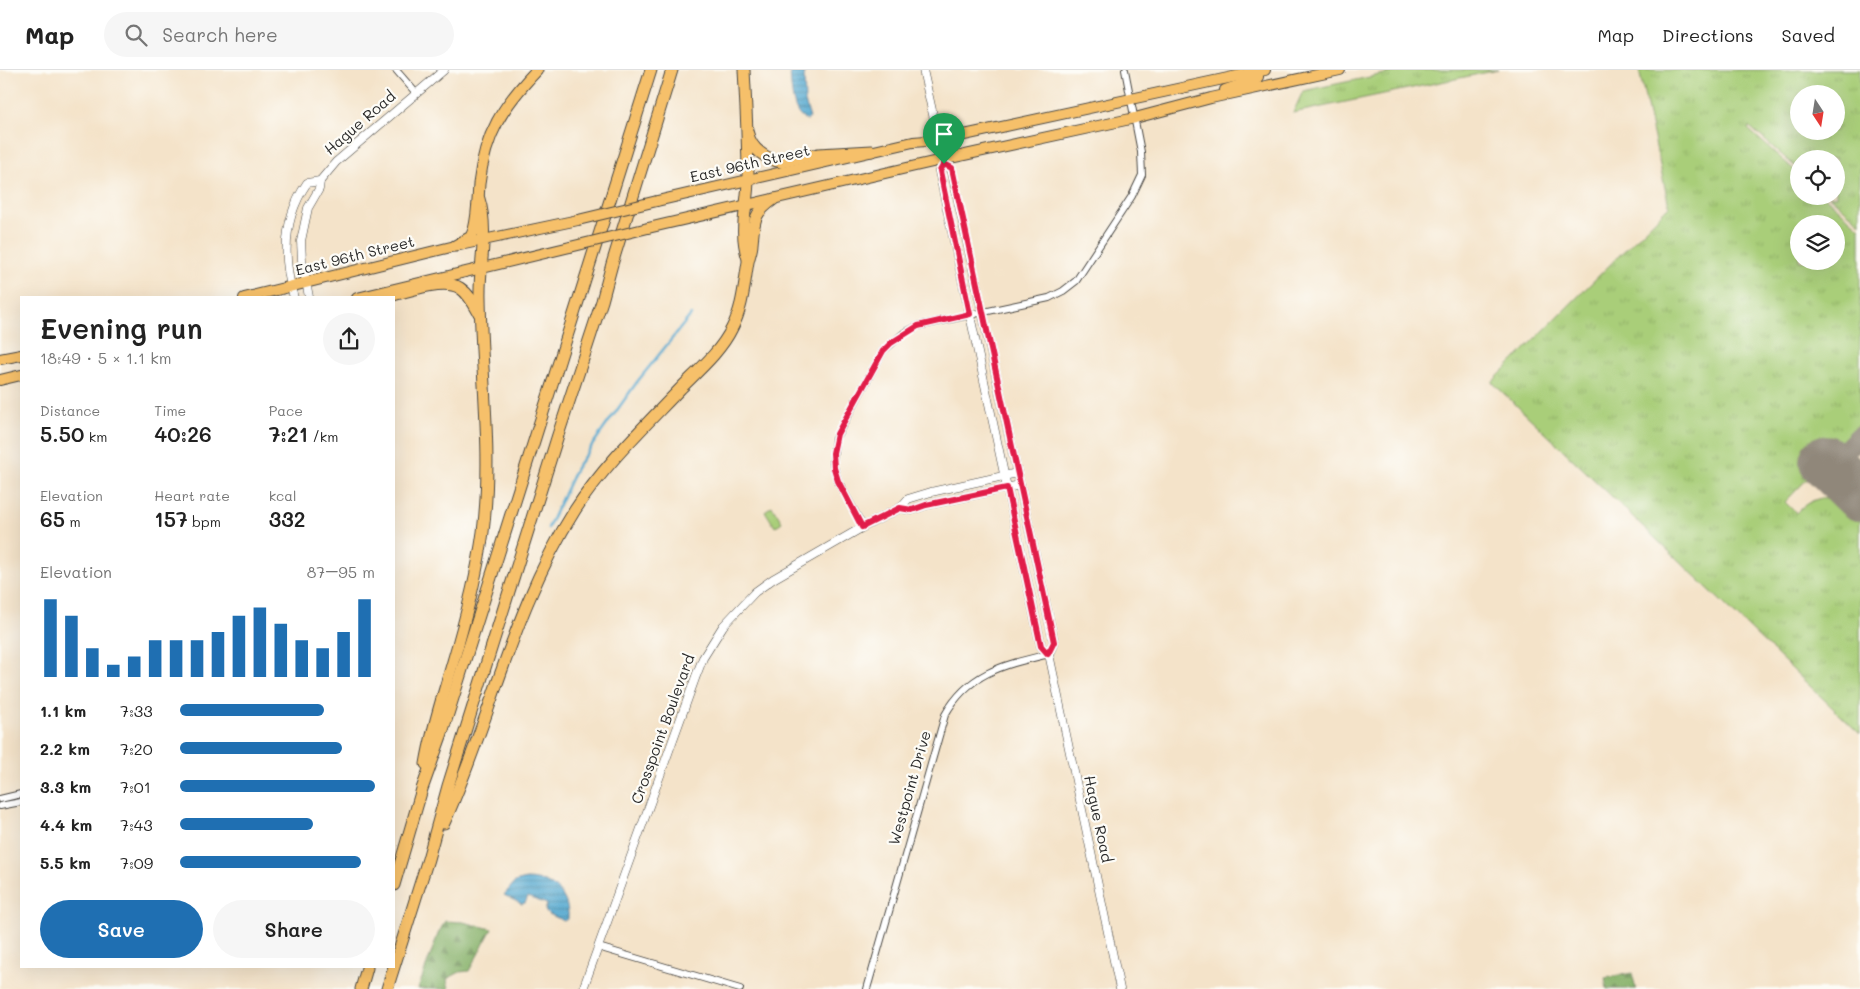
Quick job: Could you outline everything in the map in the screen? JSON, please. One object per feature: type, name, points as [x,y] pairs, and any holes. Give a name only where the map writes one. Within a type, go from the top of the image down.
[{"type":"highway","points":[[455,246],[471,237],[474,230],[483,161],[494,126],[519,89],[537,70]]},
{"type":"highway","points":[[395,882],[422,789],[441,736],[651,70]]},
{"type":"highway","points":[[395,964],[428,859],[454,767],[558,434],[602,301],[672,70]]},
{"type":"highway","points":[[744,70],[748,180],[743,217],[744,247],[748,260]]},
{"type":"highway","points":[[746,125],[749,139],[754,147],[764,156],[777,162],[818,154],[872,151]]},
{"type":"highway","points":[[422,789],[431,732],[470,602],[487,501],[488,452],[480,267],[483,242],[483,212],[478,199]]},
{"type":"highway","points":[[428,859],[460,789],[530,595],[554,544],[576,509],[605,470],[707,361],[728,334],[738,314],[745,292],[748,260],[756,216],[763,207],[774,199]]},
{"type":"highway","points":[[391,296],[435,285],[452,285],[466,293],[474,302],[481,316]]},
{"type":"highway","points":[[361,989],[367,968]]},
{"type":"highway","points":[[387,989],[394,968]]},
{"type":"main road","points":[[365,296],[648,228],[944,162],[1135,118],[1211,98],[1340,70]]},
{"type":"main road","name":"East 96th Street","points":[[253,296],[455,246],[483,242],[872,151],[913,142],[939,140],[1261,71]]},
{"type":"main road","points":[[1211,98],[1225,90],[1255,80],[1261,71]]},
{"type":"main road","points":[[0,360],[20,355]]},
{"type":"main road","points":[[0,380],[20,375]]},
{"type":"street","points":[[396,70],[416,93]]},
{"type":"street","name":"Hague Road","points":[[309,296],[302,260],[301,241],[308,208],[319,189],[320,181],[336,162],[444,70]]},
{"type":"street","points":[[923,70],[944,162]]},
{"type":"street","points":[[862,527],[838,481],[834,468],[833,453],[837,434],[883,351],[891,343],[918,326],[1054,296],[1076,281],[1132,196],[1142,174],[1142,158],[1125,70]]},
{"type":"street","name":"Hague Road","points":[[1048,654],[1054,642],[952,168],[944,162],[940,171],[1007,488],[1041,646],[1048,654],[1120,989]]},
{"type":"street","name":"Hague Road","points":[[293,296],[285,257],[289,221],[307,183],[320,181]]},
{"type":"street","name":"Crosspoint Boulevard","points":[[583,989],[696,676],[712,642],[736,611],[762,586],[862,527],[900,508],[914,497],[1017,473]]},
{"type":"street","name":"Crosspoint Boulevard","points":[[900,508],[912,510],[926,505],[1020,485]]},
{"type":"street","name":"Westpoint Drive","points":[[867,989],[945,715],[959,694],[981,676],[994,669],[1048,654]]},
{"type":"street","points":[[0,799],[20,794]]},
{"type":"street","points":[[0,806],[20,802]]},
{"type":"street","points":[[598,947],[740,989]]},
{"type":"green space","points":[[1403,70],[1498,70],[1293,113],[1303,91]]},
{"type":"green space","points":[[1639,70],[1860,70],[1860,223],[1839,205],[1845,205],[1845,150],[1790,150],[1790,162],[1750,127],[1748,129],[1790,166],[1790,205],[1834,205],[1860,228],[1860,424],[1785,502],[1796,513],[1810,502],[1822,498],[1833,499],[1845,505],[1860,520],[1860,734],[1492,382],[1669,206]]},
{"type":"green space","points":[[772,506],[782,522],[775,527],[765,511]]},
{"type":"green space","points":[[445,921],[463,922],[492,929],[469,971],[460,972],[447,979],[449,989],[418,989],[438,934]]},
{"type":"green space","points":[[1632,973],[1636,989],[1607,989],[1605,978]]},
{"type":"water","points":[[790,70],[804,70],[805,102],[810,118],[807,120],[802,118],[795,106]]},
{"type":"water","points":[[526,879],[543,882],[557,889],[566,902],[568,919],[564,921],[547,913],[545,911],[547,904],[528,897],[525,903],[522,904],[504,895],[515,882]]},
{"type":"waterway","points":[[548,528],[576,468],[637,382],[691,315]]},
{"type":"taxiway","points":[[1830,466],[1860,436]]},
{"type":"runway","points":[[1825,461],[1860,495]]},
{"type":"route","points":[[944,164],[952,168],[1054,642],[1048,654],[1041,646],[1007,488],[926,505],[912,510],[900,508],[862,527],[838,481],[834,468],[833,453],[837,434],[883,351],[904,333],[918,326],[970,314],[940,171],[944,164]]}]
